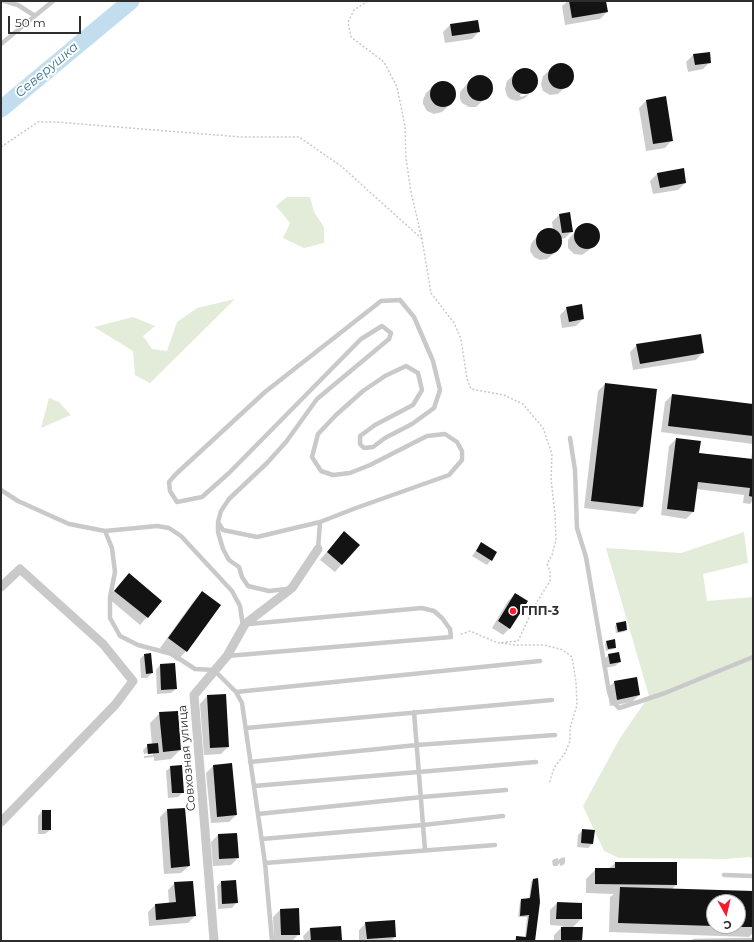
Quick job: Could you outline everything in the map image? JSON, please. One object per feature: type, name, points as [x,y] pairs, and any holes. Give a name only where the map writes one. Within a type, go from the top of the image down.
[{"type":"street","name":"Совхозная улица","points":[[214,941],[194,695],[227,656],[243,628],[292,588],[318,549]]},
{"type":"street","points":[[1,587],[20,569],[103,644],[133,681],[115,705],[1,822]]},
{"type":"lane","points":[[4,1],[18,4],[35,16]]},
{"type":"lane","points":[[1,44],[52,1]]},
{"type":"lane","points":[[218,522],[223,530],[257,538],[320,522],[449,475],[462,460],[462,451],[457,442],[445,434],[427,436],[370,465],[350,473],[333,475],[322,471],[312,456],[318,434],[336,415],[363,391],[385,376],[406,366],[418,373],[422,390],[413,405],[375,425],[360,436],[360,444],[364,448],[373,446],[412,424],[434,408],[440,390],[432,361],[414,317],[400,300],[380,301],[265,392],[169,482],[170,491],[177,502],[202,497],[229,473],[361,339],[382,326],[391,333],[389,339],[317,399],[282,448],[268,464],[229,499],[221,511],[218,522],[218,532],[223,549],[229,560],[239,567],[242,577],[248,586],[269,592],[292,588]]},
{"type":"lane","points":[[570,438],[575,470],[577,528],[586,557],[608,686],[614,703],[619,708],[638,702],[665,693],[753,657]]},
{"type":"lane","points":[[1,490],[18,501],[69,524],[105,531],[157,526],[169,528],[181,536],[232,591],[240,606],[243,628],[422,608],[434,611],[442,618],[450,629],[451,637],[227,656]]},
{"type":"lane","points":[[318,549],[320,522]]},
{"type":"lane","points":[[105,531],[112,548],[115,572],[110,596],[110,618],[120,636],[138,646],[172,654],[195,670],[214,670],[236,692],[242,703],[262,839],[272,941]]},
{"type":"lane","points":[[236,692],[540,661]]},
{"type":"lane","points":[[246,728],[552,700]]},
{"type":"lane","points":[[414,712],[418,772],[422,797],[425,850]]},
{"type":"lane","points":[[250,762],[417,745],[555,736]]},
{"type":"lane","points":[[254,786],[536,762]]},
{"type":"lane","points":[[258,814],[506,790]]},
{"type":"lane","points":[[262,839],[423,825],[503,816]]},
{"type":"lane","points":[[265,863],[495,845]]},
{"type":"lane","points":[[724,875],[753,876]]},
{"type":"lane","points":[[694,941],[753,940]]},
{"type":"path","points":[[368,1],[354,10],[348,22],[351,37],[384,62],[397,87],[405,126],[406,159],[411,192],[422,239],[431,293],[454,323],[461,339],[467,379],[471,389],[504,395],[523,404],[543,428],[552,454],[551,479],[556,540],[552,555],[546,564],[550,571],[550,581],[535,605],[518,640],[498,643],[470,631],[451,637]]},
{"type":"path","points":[[1,147],[38,122],[56,122],[241,137],[299,136],[342,166],[422,239]]},
{"type":"green space","points":[[287,197],[310,197],[314,212],[324,227],[324,243],[304,248],[283,238],[290,223],[276,206]]},
{"type":"green space","points":[[235,299],[150,383],[135,375],[133,351],[94,327],[133,317],[155,326],[143,336],[152,349],[167,351],[177,322],[197,308]]},
{"type":"green space","points":[[49,398],[59,402],[71,415],[41,428]]},
{"type":"green space","points":[[744,532],[748,563],[703,574],[707,601],[753,597],[753,859],[749,857],[724,859],[619,858],[604,851],[583,806],[620,738],[649,696],[606,548],[681,553]]},
{"type":"building","points":[[569,1],[606,1],[608,12],[572,18]]},
{"type":"building","points":[[478,20],[480,32],[452,36],[450,24]]},
{"type":"building","points":[[710,52],[711,63],[695,65],[693,54]]},
{"type":"building","points":[[561,63],[570,67],[574,76],[570,85],[561,89],[552,85],[548,76],[552,67]]},
{"type":"building","points":[[525,68],[534,72],[538,81],[534,90],[525,94],[516,90],[512,81],[516,72]]},
{"type":"building","points":[[480,75],[489,79],[493,88],[489,97],[480,101],[471,97],[467,88],[471,79]]},
{"type":"building","points":[[443,81],[452,85],[456,94],[452,103],[443,107],[434,103],[430,94],[434,85]]},
{"type":"building","points":[[666,96],[673,141],[653,144],[646,100]]},
{"type":"building","points":[[684,168],[686,183],[660,188],[657,173]]},
{"type":"building","points":[[570,212],[573,232],[562,233],[559,214]]},
{"type":"building","points":[[587,223],[596,227],[600,236],[596,245],[587,249],[578,245],[574,236],[578,227]]},
{"type":"building","points":[[549,228],[558,232],[562,241],[558,250],[549,254],[540,250],[536,241],[540,232]]},
{"type":"building","points":[[582,304],[584,319],[569,322],[566,307]]},
{"type":"building","points":[[701,334],[704,353],[640,364],[636,344]]},
{"type":"building","points":[[605,383],[657,389],[643,507],[591,501]]},
{"type":"building","points":[[672,394],[753,404],[753,436],[668,426]]},
{"type":"building","points":[[676,438],[701,441],[699,453],[753,459],[753,497],[749,496],[750,488],[698,482],[694,512],[667,509]]},
{"type":"building","points":[[344,531],[360,545],[342,565],[327,552]]},
{"type":"building","points":[[481,542],[497,552],[492,561],[476,551]]},
{"type":"building","points":[[129,573],[162,601],[148,618],[114,591]]},
{"type":"building","points":[[202,591],[221,605],[187,652],[168,638]]},
{"type":"building","name":"ГПП-3","points":[[515,593],[528,601],[510,629],[498,621]]},
{"type":"building","points":[[626,621],[627,630],[618,632],[616,623]]},
{"type":"building","points":[[615,639],[616,648],[608,649],[606,641]]},
{"type":"building","points":[[619,652],[621,662],[610,664],[608,654]]},
{"type":"building","points":[[151,653],[153,673],[146,674],[144,654]]},
{"type":"building","points":[[175,663],[177,689],[161,690],[160,664]]},
{"type":"building","points":[[637,677],[640,695],[617,700],[614,681]]},
{"type":"building","points":[[226,694],[229,747],[210,748],[207,695]]},
{"type":"building","points":[[178,711],[181,750],[163,752],[159,712]]},
{"type":"building","points":[[158,743],[159,753],[148,754],[147,744]]},
{"type":"building","points":[[232,763],[237,815],[217,817],[213,765]]},
{"type":"building","points":[[182,765],[184,793],[172,793],[170,766]]},
{"type":"building","points":[[185,808],[190,866],[171,868],[167,809]]},
{"type":"building","points":[[42,810],[51,810],[51,830],[42,830]]},
{"type":"building","points":[[582,829],[595,830],[593,844],[581,843]]},
{"type":"building","points":[[237,833],[239,858],[219,859],[218,834]]},
{"type":"building","points":[[615,862],[677,862],[677,885],[595,884],[595,868],[615,868]]},
{"type":"building","points":[[538,878],[540,902],[535,941],[516,941],[516,936],[526,937],[529,915],[520,916],[521,899],[530,898],[533,879]]},
{"type":"building","points":[[236,880],[238,903],[222,904],[221,881]]},
{"type":"building","points":[[193,881],[196,916],[156,920],[155,904],[176,902],[174,882]]},
{"type":"building","points":[[620,887],[753,891],[753,927],[746,927],[746,894],[706,894],[706,926],[618,923]]},
{"type":"building","points":[[557,902],[582,903],[582,919],[556,919]]},
{"type":"building","points":[[299,908],[300,935],[281,935],[280,909]]},
{"type":"building","points":[[395,920],[396,937],[367,939],[365,922]]},
{"type":"building","points":[[341,926],[342,940],[311,941],[310,928]]},
{"type":"building","points":[[561,927],[583,927],[582,941],[561,941]]},
{"type":"waterway","name":"Северушка","points":[[1,109],[131,1]]},
{"type":"place","name":"ГПП-3","points":[[513,611]]}]
